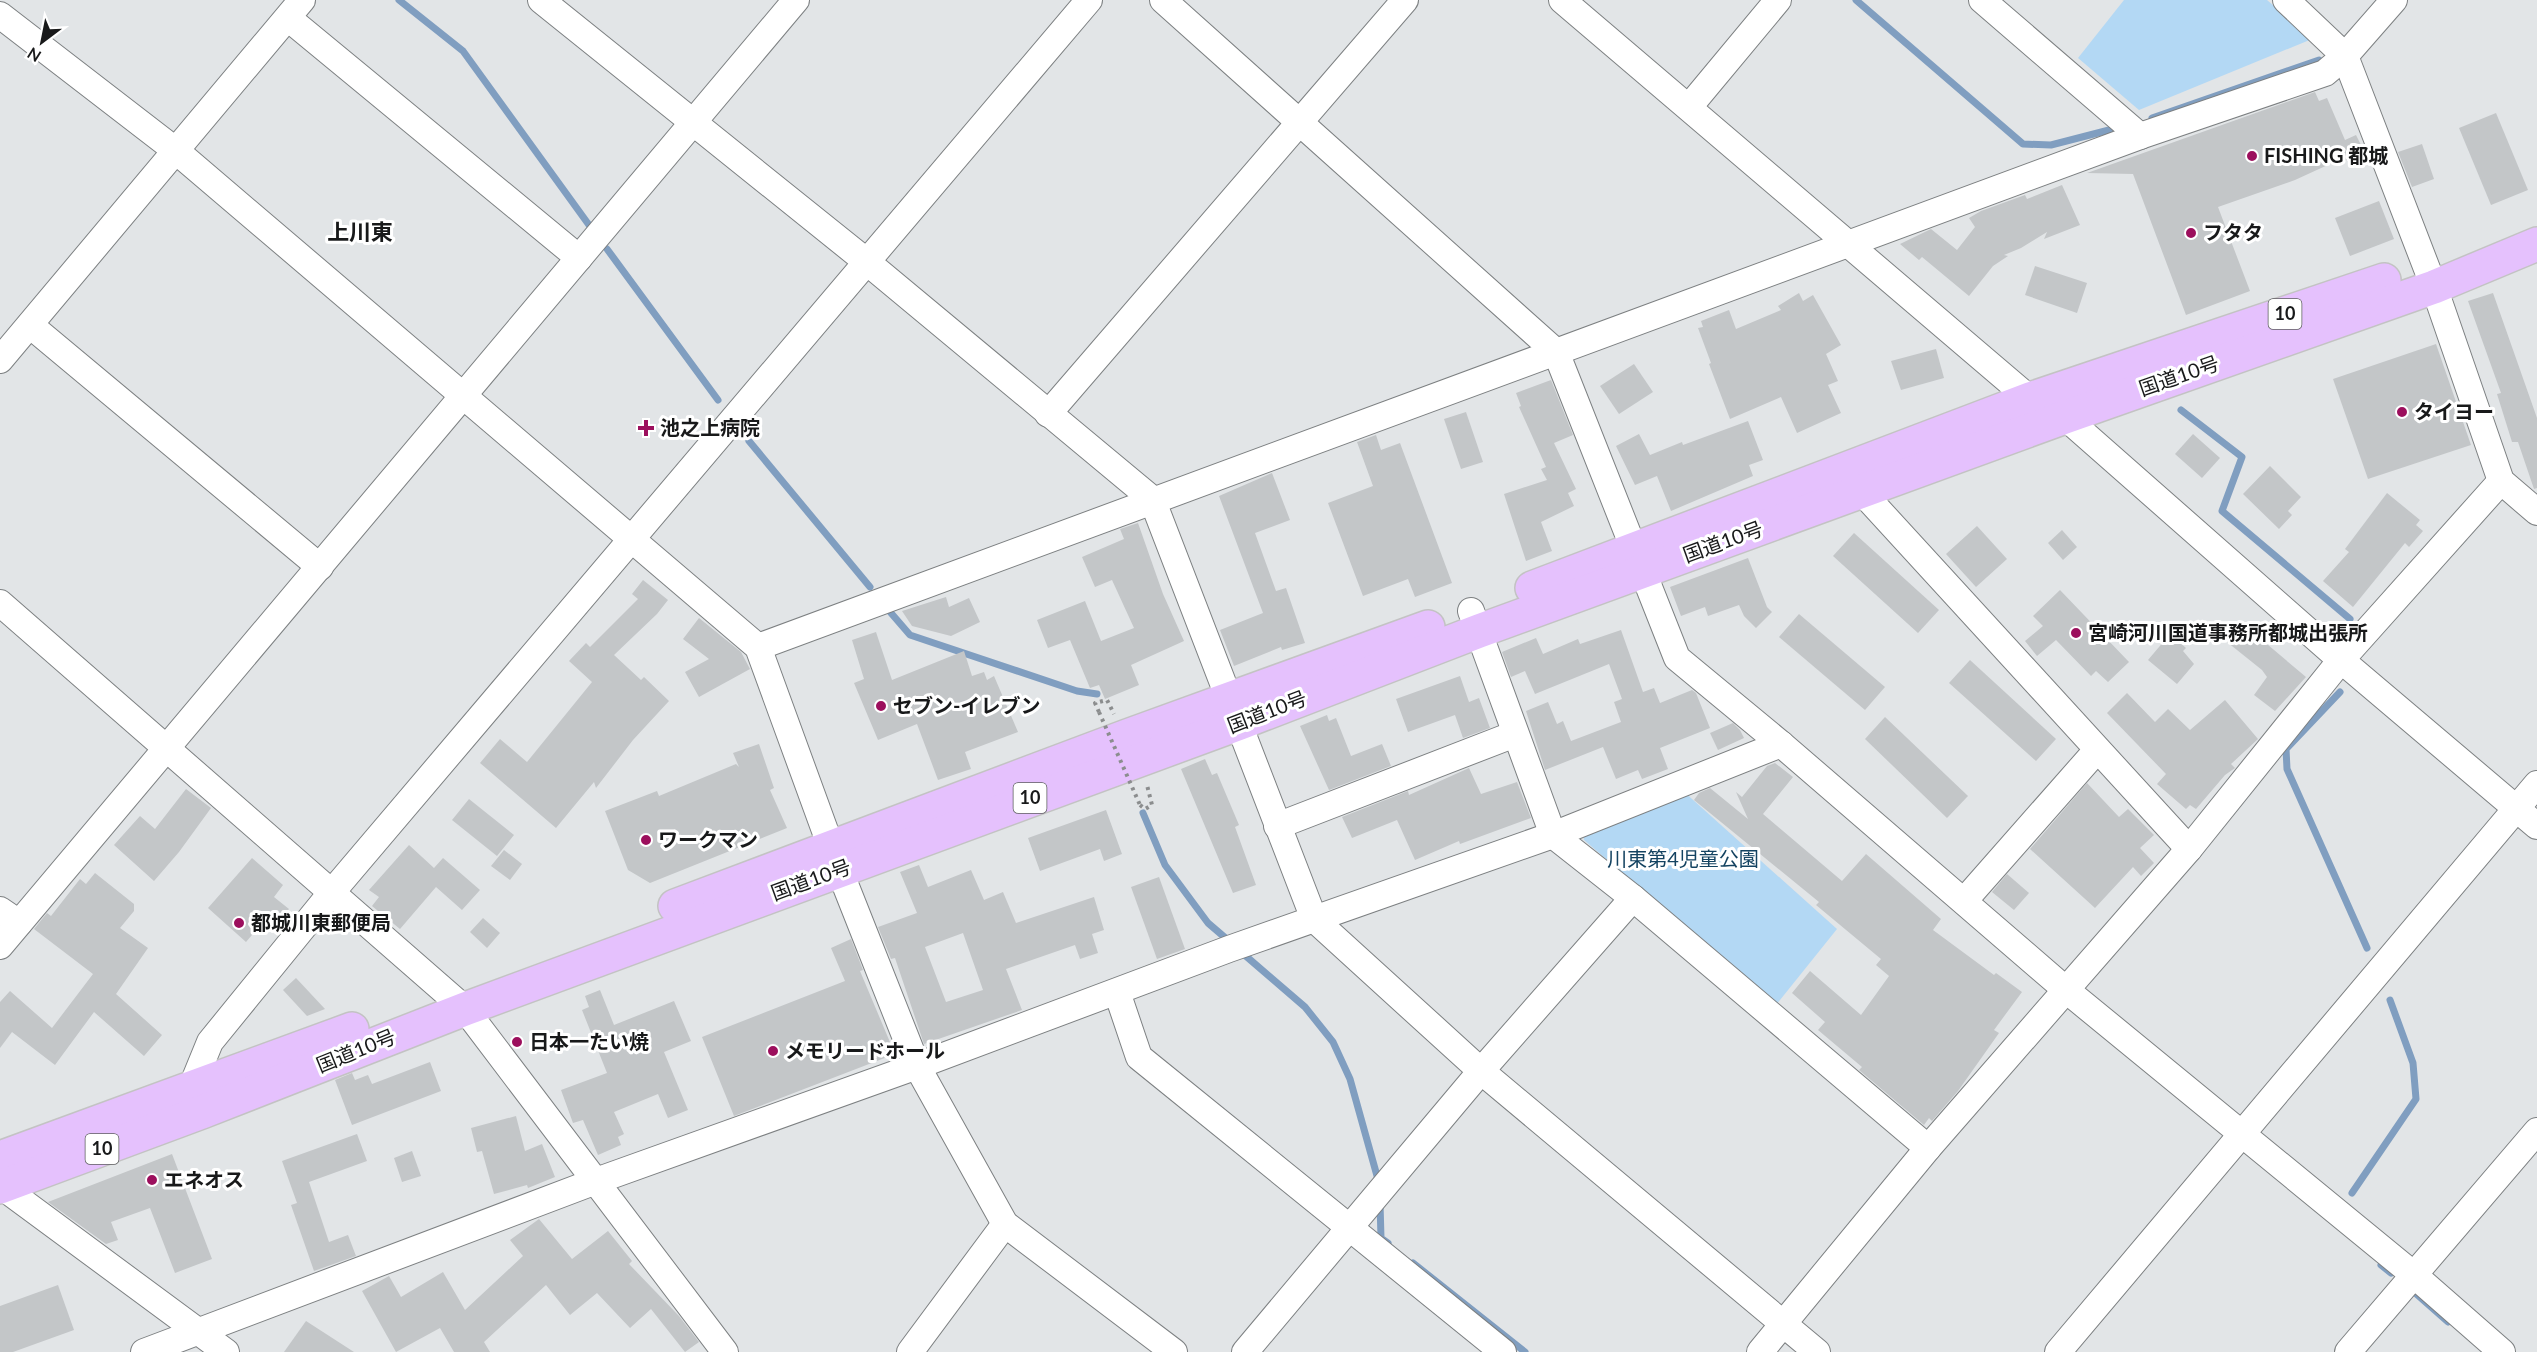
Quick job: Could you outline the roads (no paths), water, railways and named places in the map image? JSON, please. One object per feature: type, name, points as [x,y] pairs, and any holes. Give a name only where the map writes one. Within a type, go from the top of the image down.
[{"type":"highway","name":"国道10号","points":[[1639,560],[1862,492],[2065,417],[2430,276],[2537,222]]},
{"type":"highway","name":"国道10号","points":[[1,1179],[197,1100],[835,858],[944,807],[1234,711],[1639,560],[2030,399],[2537,244]]},
{"type":"street","points":[[541,0],[867,262],[1152,500],[1276,826],[1314,919],[1481,1071],[1817,1352]]},
{"type":"street","points":[[0,946],[9,917],[167,748],[796,0]]},
{"type":"street","points":[[197,1100],[210,1042],[332,892],[1089,0]]},
{"type":"street","points":[[1162,0],[1298,124],[1556,352],[1677,658],[1781,744],[2065,989],[2414,1275],[2502,1352]]},
{"type":"street","points":[[1048,414],[1405,0]]},
{"type":"street","points":[[1562,0],[2030,399],[2065,417],[2341,660],[2537,826]]},
{"type":"street","points":[[1689,107],[1778,0]]},
{"type":"street","points":[[1982,0],[2140,136]]},
{"type":"street","points":[[2286,0],[2345,56],[2430,276],[2501,481],[2537,512]]},
{"type":"street","points":[[758,647],[2140,136],[2325,72],[2345,56],[2394,0]]},
{"type":"street","points":[[0,360],[295,9],[579,258]]},
{"type":"street","points":[[0,15],[175,150],[758,647],[835,858],[917,1066],[1005,1224],[1174,1352]]},
{"type":"street","points":[[30,325],[320,567]]},
{"type":"street","points":[[1760,1352],[1928,1148],[2189,849],[2341,660],[2501,481]]},
{"type":"street","points":[[1862,492],[2189,849]]},
{"type":"street","points":[[0,603],[457,1001],[725,1352]]},
{"type":"street","points":[[1475,621],[1553,835],[1633,898],[1928,1148]]},
{"type":"street","points":[[1276,826],[1515,734]]},
{"type":"street","points":[[144,1352],[596,1181],[917,1066],[1229,949],[1553,835],[1781,744]]},
{"type":"street","points":[[1964,901],[2097,750]]},
{"type":"street","points":[[2058,1352],[2537,784]]},
{"type":"street","points":[[1245,1352],[1481,1071],[1633,898]]},
{"type":"street","points":[[1117,992],[1139,1057],[1354,1223],[1503,1352]]},
{"type":"street","points":[[2348,1352],[2537,1131]]},
{"type":"street","points":[[1,1179],[226,1352]]},
{"type":"street","points":[[910,1352],[1005,1224]]},
{"type":"waterway","points":[[399,0],[463,51],[589,225]]},
{"type":"waterway","points":[[1856,0],[2023,144],[2051,145],[2113,129]]},
{"type":"waterway","points":[[2152,118],[2319,60]]},
{"type":"waterway","points":[[607,249],[718,400]]},
{"type":"waterway","points":[[2181,410],[2242,457],[2222,511],[2350,619]]},
{"type":"waterway","points":[[749,441],[870,587]]},
{"type":"waterway","points":[[891,613],[910,635],[1077,691],[1097,694]]},
{"type":"waterway","points":[[2340,692],[2286,749],[2287,769],[2367,948]]},
{"type":"waterway","points":[[1143,813],[1165,865],[1208,923],[1229,941]]},
{"type":"waterway","points":[[1240,951],[1305,1007],[1333,1042],[1350,1079],[1379,1183]]},
{"type":"waterway","points":[[2352,1193],[2416,1099],[2413,1063],[2390,1000]]},
{"type":"waterway","points":[[1380,1203],[1381,1238],[1388,1243]]},
{"type":"waterway","points":[[1413,1263],[1525,1352]]},
{"type":"waterway","points":[[2381,1265],[2391,1273]]},
{"type":"waterway","points":[[2414,1292],[2448,1322]]},
{"type":"place","name":"FISHING 都城","points":[[2252,156]]},
{"type":"place","name":"フタタ","points":[[2191,233]]},
{"type":"place","name":"タイヨー","points":[[2402,412]]},
{"type":"place","name":"池之上病院","points":[[646,428]]},
{"type":"place","name":"宮崎河川国道事務所都城出張所","points":[[2076,633]]},
{"type":"place","name":"セブン-イレブン","points":[[881,706]]},
{"type":"place","name":"ワークマン","points":[[646,840]]},
{"type":"place","name":"都城川東郵便局","points":[[239,923]]},
{"type":"place","name":"日本一たい焼","points":[[517,1042]]},
{"type":"place","name":"メモリードホール","points":[[773,1051]]},
{"type":"place","name":"エネオス","points":[[152,1180]]},
{"type":"district","name":"上川東","points":[[360,232]]},
{"type":"park label","name":"川東第4児童公園","points":[[1683,859]]}]
